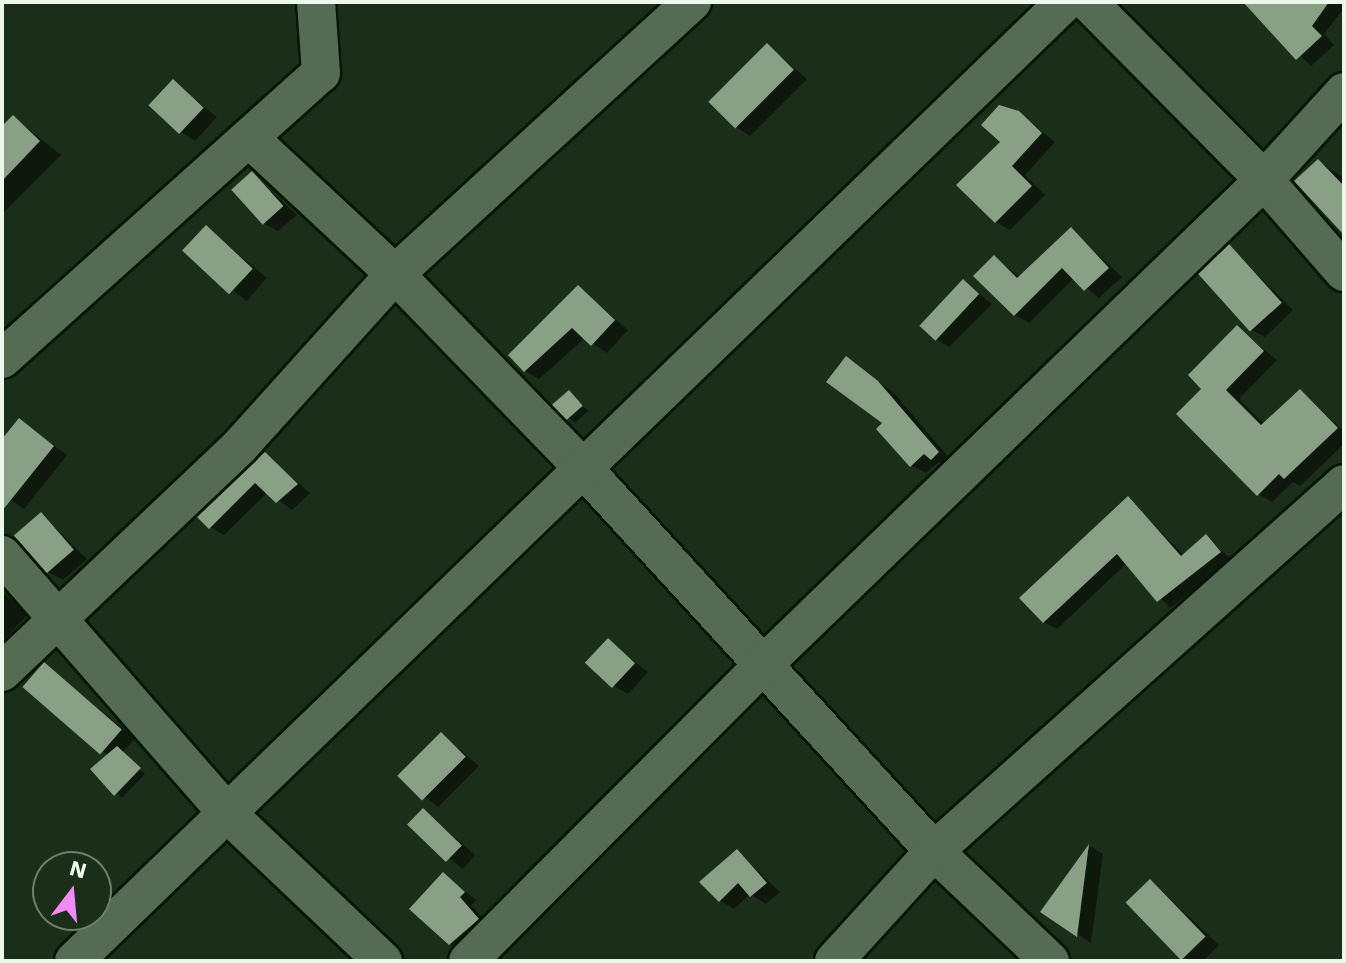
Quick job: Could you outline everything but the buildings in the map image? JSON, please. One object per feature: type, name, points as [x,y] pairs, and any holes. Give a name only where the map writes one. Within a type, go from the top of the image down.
[{"type":"street","points":[[2,359],[321,73],[316,2]]},
{"type":"street","points":[[2,672],[240,446],[395,274],[692,2]]},
{"type":"street","points":[[74,961],[230,816],[581,466],[1065,2]]},
{"type":"street","points":[[1088,2],[1264,180],[1344,272]]},
{"type":"street","points":[[468,961],[762,666],[1264,180],[1344,92]]},
{"type":"street","points":[[249,138],[395,274],[581,466],[934,851],[1050,961]]},
{"type":"street","points":[[834,961],[934,851],[1344,484]]},
{"type":"street","points":[[2,555],[55,621],[230,816],[383,961]]}]
